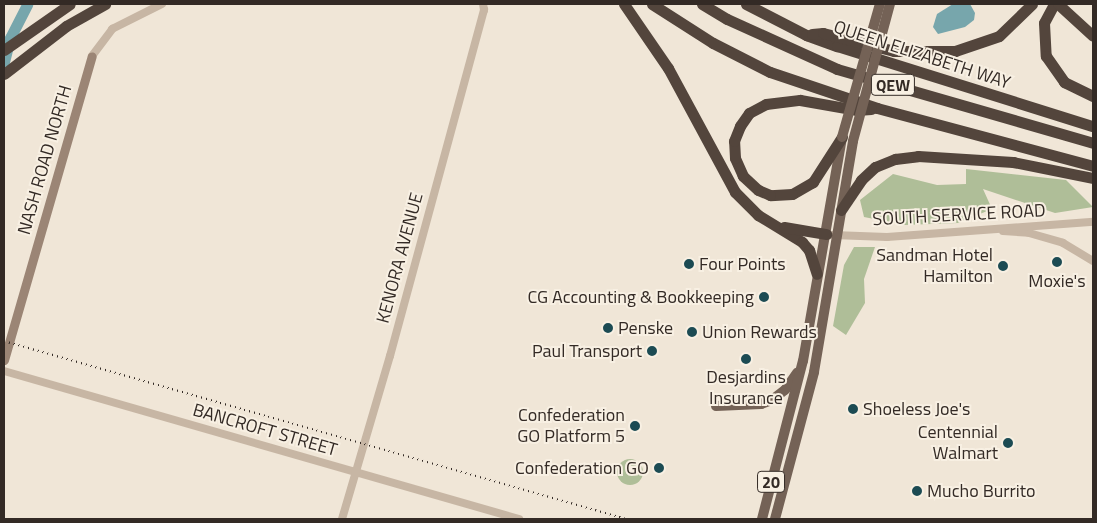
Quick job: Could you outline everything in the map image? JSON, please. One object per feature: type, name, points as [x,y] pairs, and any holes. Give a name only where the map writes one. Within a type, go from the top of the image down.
[{"type":"highway","points":[[4,50],[56,11],[70,4]]},
{"type":"highway","points":[[4,74],[66,26],[105,4]]},
{"type":"highway","points":[[624,4],[668,68],[735,192],[758,214],[809,250],[817,274]]},
{"type":"highway","points":[[652,4],[712,43],[770,72],[878,108],[1093,166]]},
{"type":"highway","name":"QUEEN ELIZABETH WAY","points":[[702,4],[727,19],[837,69],[1093,143]]},
{"type":"highway","name":"QUEEN ELIZABETH WAY","points":[[746,4],[806,34],[1093,126]]},
{"type":"highway","points":[[806,34],[823,33],[894,51],[955,51],[999,36],[1032,4]]},
{"type":"highway","points":[[1054,4],[1044,23],[1046,56],[1064,82],[1093,96]]},
{"type":"highway","points":[[1058,4],[1093,36]]},
{"type":"highway","points":[[848,139],[813,182],[792,194],[770,195],[758,190],[743,176],[735,158],[734,141],[740,126],[749,113],[766,104],[800,100],[856,110],[878,108]]},
{"type":"highway","points":[[836,210],[861,180],[875,167],[895,159],[918,156],[1013,162],[1093,178]]},
{"type":"highway","points":[[773,224],[831,235]]},
{"type":"main road","points":[[716,406],[761,404],[772,400],[785,390],[803,361],[817,274],[831,235],[848,139],[880,4]]},
{"type":"main road","points":[[848,139],[890,4]]},
{"type":"main road","name":"NASH ROAD NORTH","points":[[4,360],[92,56]]},
{"type":"main road","name":"20","points":[[775,519],[814,372],[831,235]]},
{"type":"main road","name":"20","points":[[762,519],[803,361]]},
{"type":"street","name":"NASH ROAD NORTH","points":[[92,56],[112,29],[162,4]]},
{"type":"street","name":"KENORA AVENUE","points":[[342,519],[390,356],[484,10],[483,4]]},
{"type":"street","name":"SOUTH SERVICE ROAD","points":[[831,235],[887,237],[1093,222]]},
{"type":"street","points":[[983,230],[1029,233],[1063,243],[1093,261]]},
{"type":"street","name":"BANCROFT STREET","points":[[4,371],[519,519]]},
{"type":"green space","points":[[966,169],[1066,180],[1093,207],[1055,213],[983,189],[992,209],[958,223],[905,225],[864,217],[860,200],[893,174],[937,185],[966,184]]},
{"type":"green space","points":[[854,247],[875,247],[864,279],[865,303],[846,335],[833,326],[844,265]]},
{"type":"green space","points":[[630,459],[639,463],[643,472],[639,481],[630,485],[621,481],[617,472],[621,463]]},
{"type":"water","points":[[953,4],[970,4],[975,13],[974,20],[965,27],[938,34],[933,27],[937,14]]},
{"type":"waterway","points":[[4,62],[10,38],[27,4]]},
{"type":"railway","points":[[4,341],[626,519]]},
{"type":"place","name":"Moxie's","points":[[1057,262]]},
{"type":"place","name":"Four Points","points":[[689,264]]},
{"type":"place","name":"Sandman Hotel Hamilton","points":[[1003,266]]},
{"type":"place","name":"CG Accounting & Bookkeeping","points":[[764,297]]},
{"type":"place","name":"Penske","points":[[608,328]]},
{"type":"place","name":"Union Rewards","points":[[692,332]]},
{"type":"place","name":"Paul Transport","points":[[652,351]]},
{"type":"place","name":"Desjardins Insurance","points":[[746,359]]},
{"type":"place","name":"Shoeless Joe's","points":[[853,409]]},
{"type":"place","name":"Confederation GO Platform 5","points":[[635,426]]},
{"type":"place","name":"Centennial Walmart","points":[[1008,443]]},
{"type":"place","name":"Confederation GO","points":[[659,468]]},
{"type":"place","name":"Mucho Burrito","points":[[917,491]]}]
